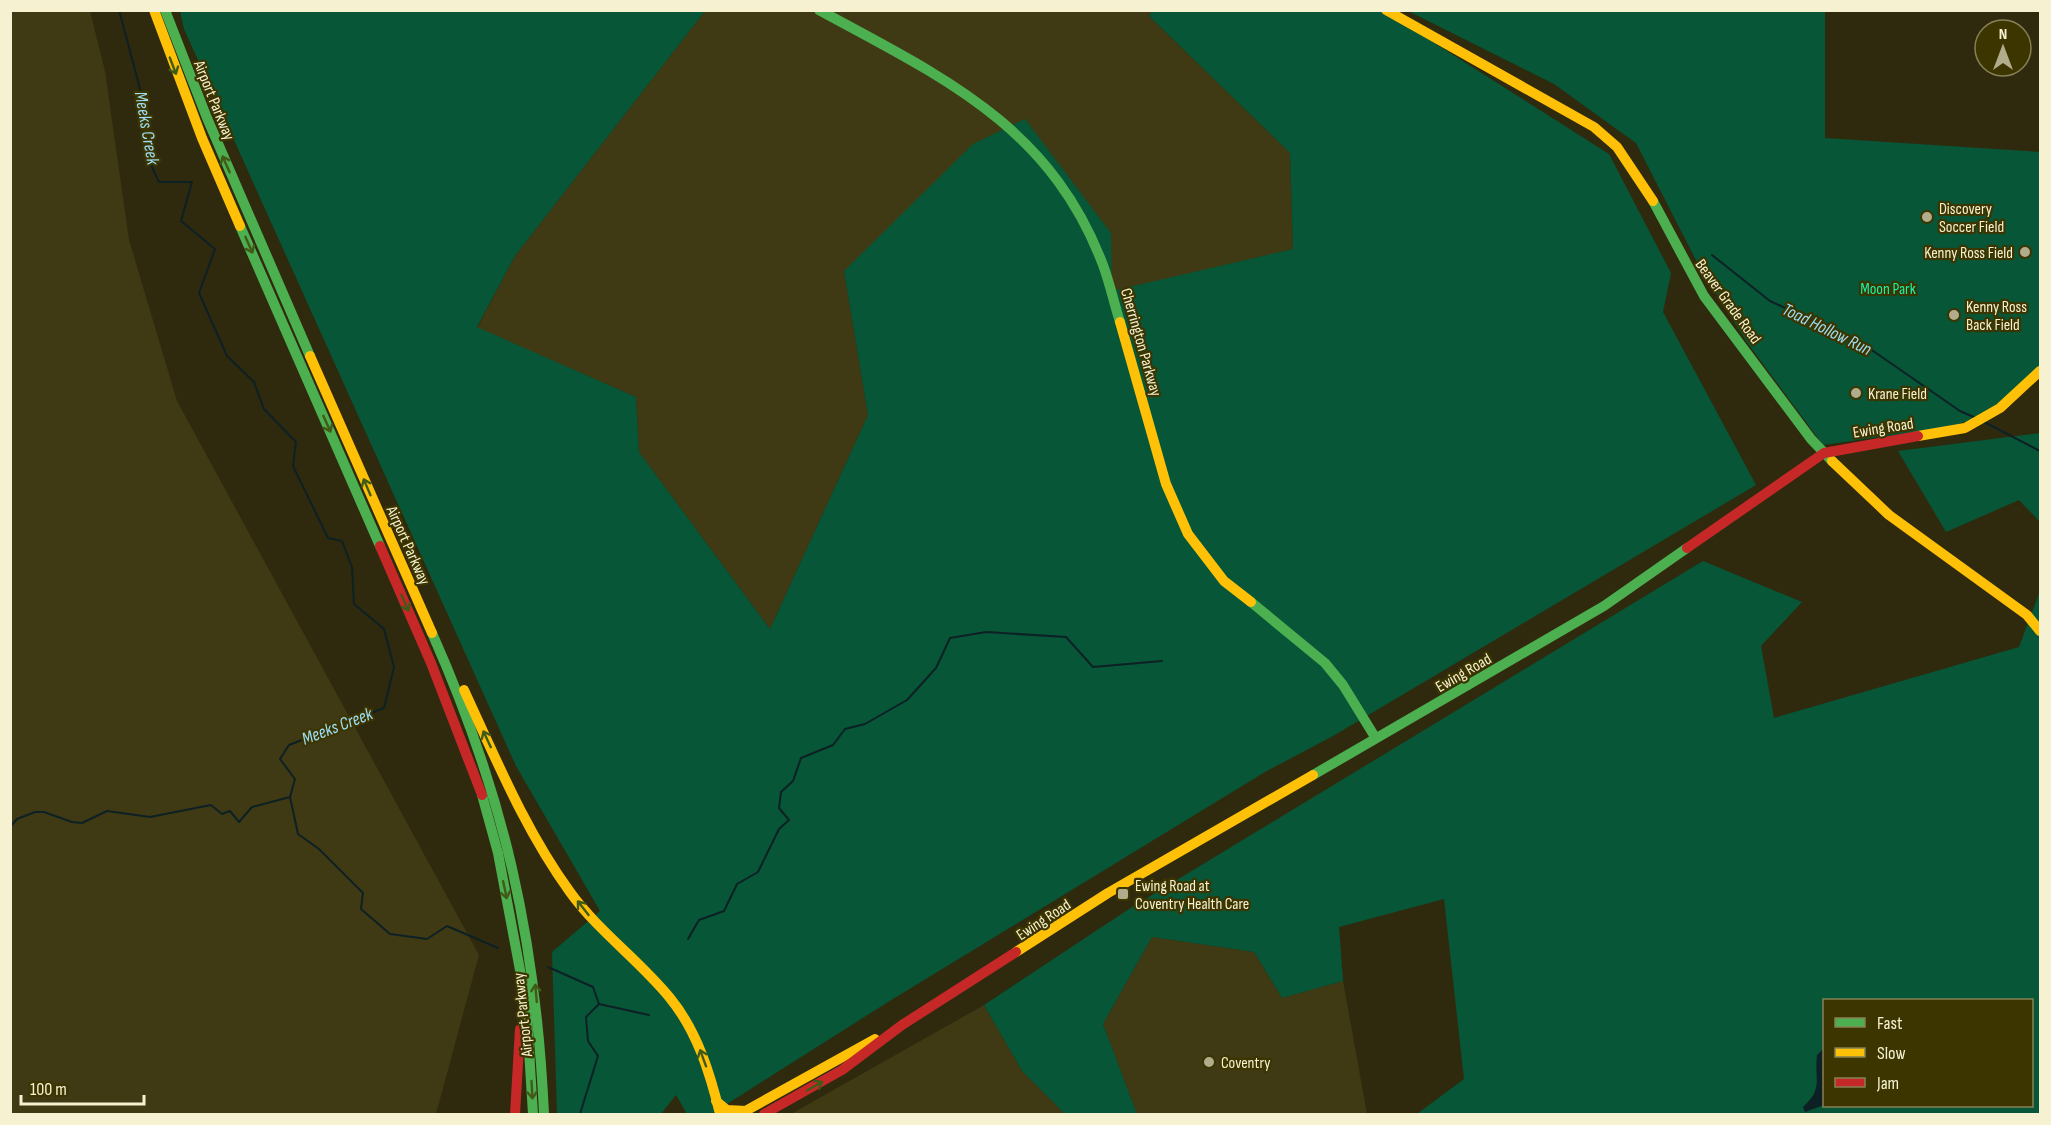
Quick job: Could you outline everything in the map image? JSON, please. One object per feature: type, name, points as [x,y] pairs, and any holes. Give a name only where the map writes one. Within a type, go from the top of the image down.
[{"type":"main road","name":"Airport Parkway","points":[[154,10],[202,138],[431,663],[469,759],[493,833],[516,949],[530,1049],[533,1114]]},
{"type":"main road","name":"Airport Parkway","points":[[165,10],[221,154],[408,578],[470,726],[510,849],[536,982],[544,1114]]},
{"type":"main road","name":"Cherrington Parkway","points":[[819,10],[940,79],[1001,120],[1022,138],[1066,193],[1092,237],[1104,267],[1166,484],[1188,534],[1224,581],[1294,635],[1325,663],[1343,685],[1375,737]]},
{"type":"main road","name":"Beaver Grade Road","points":[[1386,10],[1438,42],[1553,101],[1610,140],[1640,177],[1687,270],[1704,296],[1824,453],[1889,515],[2027,615],[2040,631]]},
{"type":"main road","name":"Ewing Road","points":[[764,1114],[842,1070],[902,1025],[1108,893],[1375,737],[1441,703],[1604,606],[1824,453],[1965,428],[2000,408],[2040,370]]},
{"type":"main road","points":[[408,578],[533,833],[562,880],[588,915],[659,986],[685,1019],[704,1058],[720,1114]]},
{"type":"main road","points":[[515,1114],[521,1041],[516,949]]},
{"type":"main road","name":"Ewing Road","points":[[743,1113],[836,1059],[902,1025]]},
{"type":"main road","points":[[716,1101],[727,1110],[743,1113]]},
{"type":"shaded area","points":[[10,11],[90,11],[105,71],[129,240],[177,401],[479,955],[436,1114],[11,1114]]},
{"type":"shaded area","points":[[705,11],[1152,11],[1149,16],[1290,153],[1293,249],[1112,292],[844,271],[868,415],[770,629],[639,452],[636,397],[477,328],[515,256]]},
{"type":"shaded area","points":[[1152,937],[1254,952],[1282,998],[1343,981],[1367,1114],[1137,1114],[1103,1024]]},
{"type":"shaded area","points":[[984,1005],[1022,1071],[1065,1114],[791,1114]]},
{"type":"green space","points":[[180,11],[705,11],[515,256],[477,327],[636,397],[639,452],[770,629],[868,415],[844,271],[973,144],[1025,119],[1111,233],[1112,291],[1293,249],[1290,153],[1149,16],[1152,11],[1384,11],[1609,154],[1671,273],[1663,312],[1756,485],[1333,736],[1265,772],[888,1002],[711,1114],[687,1114],[676,1095],[661,1114],[557,1114],[552,952],[600,911],[516,766],[184,29]]},
{"type":"green space","name":"Moon Park","points":[[1408,11],[1825,11],[1825,138],[2040,152],[2040,371],[1979,418],[1944,428],[1823,445],[1746,341],[1699,266],[1636,143],[1554,84]]},
{"type":"green space","points":[[2040,433],[2040,522],[2019,500],[1946,532],[1898,451]]},
{"type":"green space","points":[[1703,561],[1802,602],[1761,646],[1774,718],[2019,647],[2040,591],[2040,1114],[1417,1114],[1464,1079],[1444,899],[1339,927],[1343,981],[1282,998],[1254,952],[1152,937],[1103,1024],[1137,1114],[1065,1114],[1022,1071],[984,1005],[1129,909]]},
{"type":"water","points":[[1823,1049],[1823,1105],[1805,1112],[1803,1107],[1816,1089],[1817,1055]]},
{"type":"waterway","name":"Meeks Creek","points":[[119,10],[147,115],[151,165],[159,182],[192,182],[181,221],[215,249],[199,293],[227,356],[254,382],[264,409],[296,442],[293,466],[328,538],[342,541],[352,567],[354,604],[384,629],[394,667],[384,708],[289,745],[280,759],[295,779],[290,797],[298,834],[319,849],[363,893],[361,909],[390,934],[427,939],[447,926],[498,948]]},
{"type":"waterway","name":"Toad Hollow Run","points":[[1712,255],[1770,301],[1863,344],[1960,411],[1976,418]]},
{"type":"waterway","name":"Toad Hollow Run","points":[[1984,422],[2040,451]]},
{"type":"waterway","points":[[688,939],[699,920],[724,911],[737,884],[758,872],[779,829],[789,820],[779,808],[781,792],[793,781],[801,758],[833,745],[845,729],[865,724],[907,700],[936,668],[950,638],[986,632],[1066,637],[1093,667],[1162,661]]},
{"type":"waterway","points":[[10,827],[17,819],[35,812],[44,812],[72,822],[82,823],[107,811],[150,817],[211,805],[222,814],[230,811],[239,822],[252,807],[290,797]]},
{"type":"waterway","name":"Meeks Creek","points":[[548,967],[593,987],[599,1004],[586,1017],[588,1041],[598,1056],[580,1114]]},
{"type":"waterway","points":[[599,1004],[649,1015]]},
{"type":"traffic: fast","points":[[165,10],[207,118],[310,356]]},
{"type":"traffic: fast","points":[[819,10],[949,83],[987,110],[1022,140],[1054,176],[1081,217],[1103,265],[1120,322]]},
{"type":"traffic: fast","points":[[1653,201],[1704,296],[1811,439],[1832,461]]},
{"type":"traffic: fast","points":[[240,226],[380,546]]},
{"type":"traffic: fast","points":[[1313,775],[1604,606],[1687,548]]},
{"type":"traffic: fast","points":[[1251,602],[1325,663],[1343,685],[1375,737]]},
{"type":"traffic: fast","points":[[432,633],[479,752],[512,868],[533,987],[544,1114]]},
{"type":"traffic: fast","points":[[482,795],[498,853],[526,1002],[533,1114]]},
{"type":"traffic: slow","points":[[154,10],[202,138],[240,226]]},
{"type":"traffic: slow","points":[[1386,10],[1594,127],[1617,147],[1653,201]]},
{"type":"traffic: slow","points":[[1120,322],[1166,484],[1188,534],[1224,581],[1251,602]]},
{"type":"traffic: slow","points":[[310,356],[432,633]]},
{"type":"traffic: slow","points":[[1918,436],[1965,428],[2000,408],[2040,371]]},
{"type":"traffic: slow","points":[[1832,461],[1889,515],[2027,615],[2040,631]]},
{"type":"traffic: slow","points":[[464,690],[525,819],[570,892],[606,933],[658,984],[688,1024],[707,1068],[720,1114]]},
{"type":"traffic: slow","points":[[1016,952],[1108,893],[1313,775]]},
{"type":"traffic: slow","points":[[740,1114],[875,1039]]},
{"type":"traffic: slow","points":[[716,1101],[727,1110],[746,1111]]},
{"type":"traffic: jam","points":[[1687,548],[1824,453],[1918,436]]},
{"type":"traffic: jam","points":[[380,546],[431,663],[482,795]]},
{"type":"traffic: jam","points":[[764,1114],[842,1070],[902,1025],[1016,952]]},
{"type":"traffic: jam","points":[[515,1114],[520,1029]]},
{"type":"place","name":"Discovery Soccer Field","points":[[1927,217]]},
{"type":"place","name":"Kenny Ross Field","points":[[2025,252]]},
{"type":"place","name":"Kenny Ross Back Field","points":[[1954,315]]},
{"type":"place","name":"Krane Field","points":[[1856,393]]},
{"type":"place","name":"Ewing Road at Coventry Health Care","points":[[1123,894]]},
{"type":"place","name":"Coventry","points":[[1209,1062]]}]
